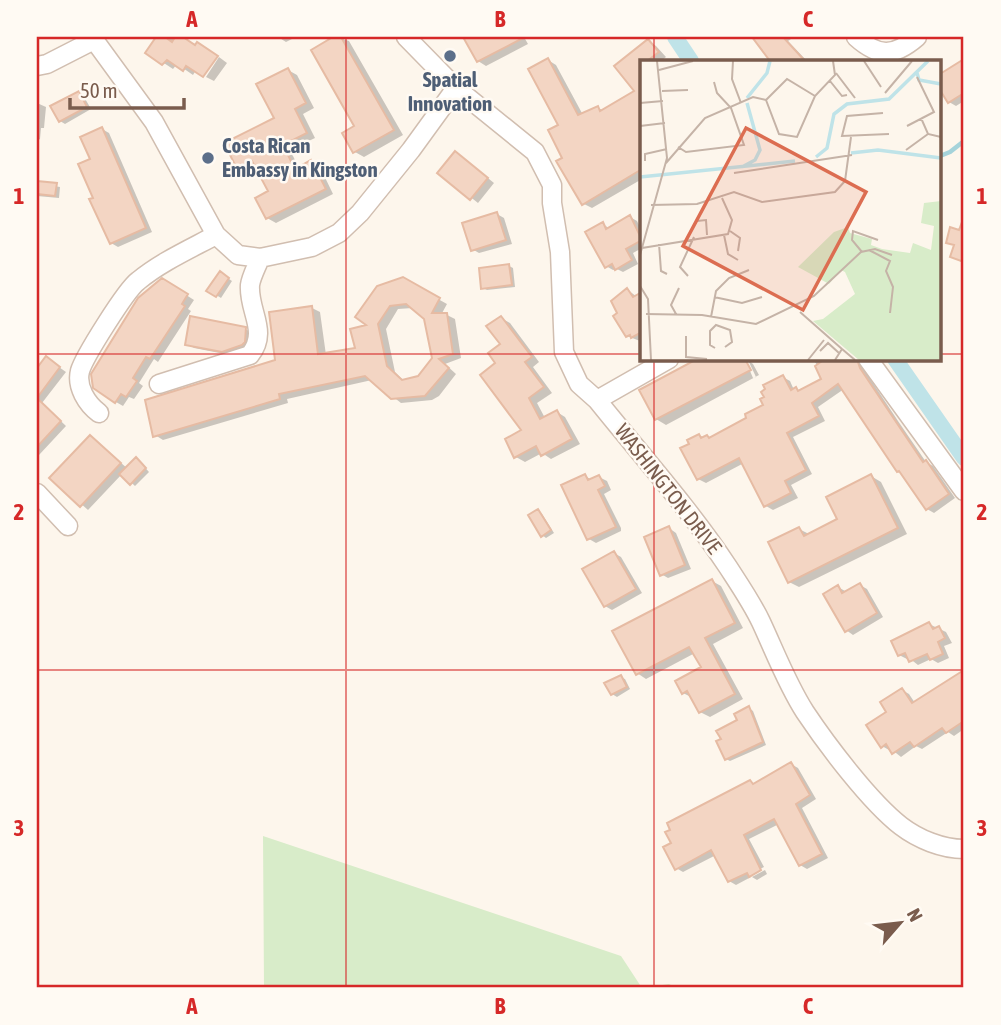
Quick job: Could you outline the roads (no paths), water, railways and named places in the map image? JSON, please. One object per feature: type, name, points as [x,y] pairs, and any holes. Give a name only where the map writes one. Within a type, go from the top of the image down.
[{"type":"street","name":"WASHINGTON DRIVE","points":[[406,37],[456,88],[535,152],[552,185],[559,252],[564,352],[579,384],[597,400],[691,514],[729,568],[759,619],[805,711],[850,772],[891,818],[903,827],[921,838],[951,849],[964,849]]},
{"type":"street","points":[[856,37],[868,48],[883,53],[901,48],[917,37]]},
{"type":"street","points":[[37,66],[47,64],[93,38],[154,122],[216,235],[237,255],[260,258],[312,247],[339,233],[360,214],[456,88]]},
{"type":"street","points":[[99,413],[88,404],[82,389],[80,372],[106,325],[136,282],[173,257],[216,235]]},
{"type":"street","points":[[159,384],[250,355],[257,347],[259,336],[250,284],[260,258]]},
{"type":"street","points":[[597,400],[668,360]]},
{"type":"street","points":[[869,360],[964,491]]},
{"type":"street","points":[[37,493],[68,526]]},
{"type":"waterway","points":[[675,37],[690,60]]},
{"type":"waterway","points":[[942,155],[964,141]]},
{"type":"waterway","points":[[896,360],[964,458]]},
{"type":"place","name":"Spatial Innovation","points":[[450,56]]},
{"type":"place","name":"Costa Rican Embassy in Kingston","points":[[208,158]]}]
